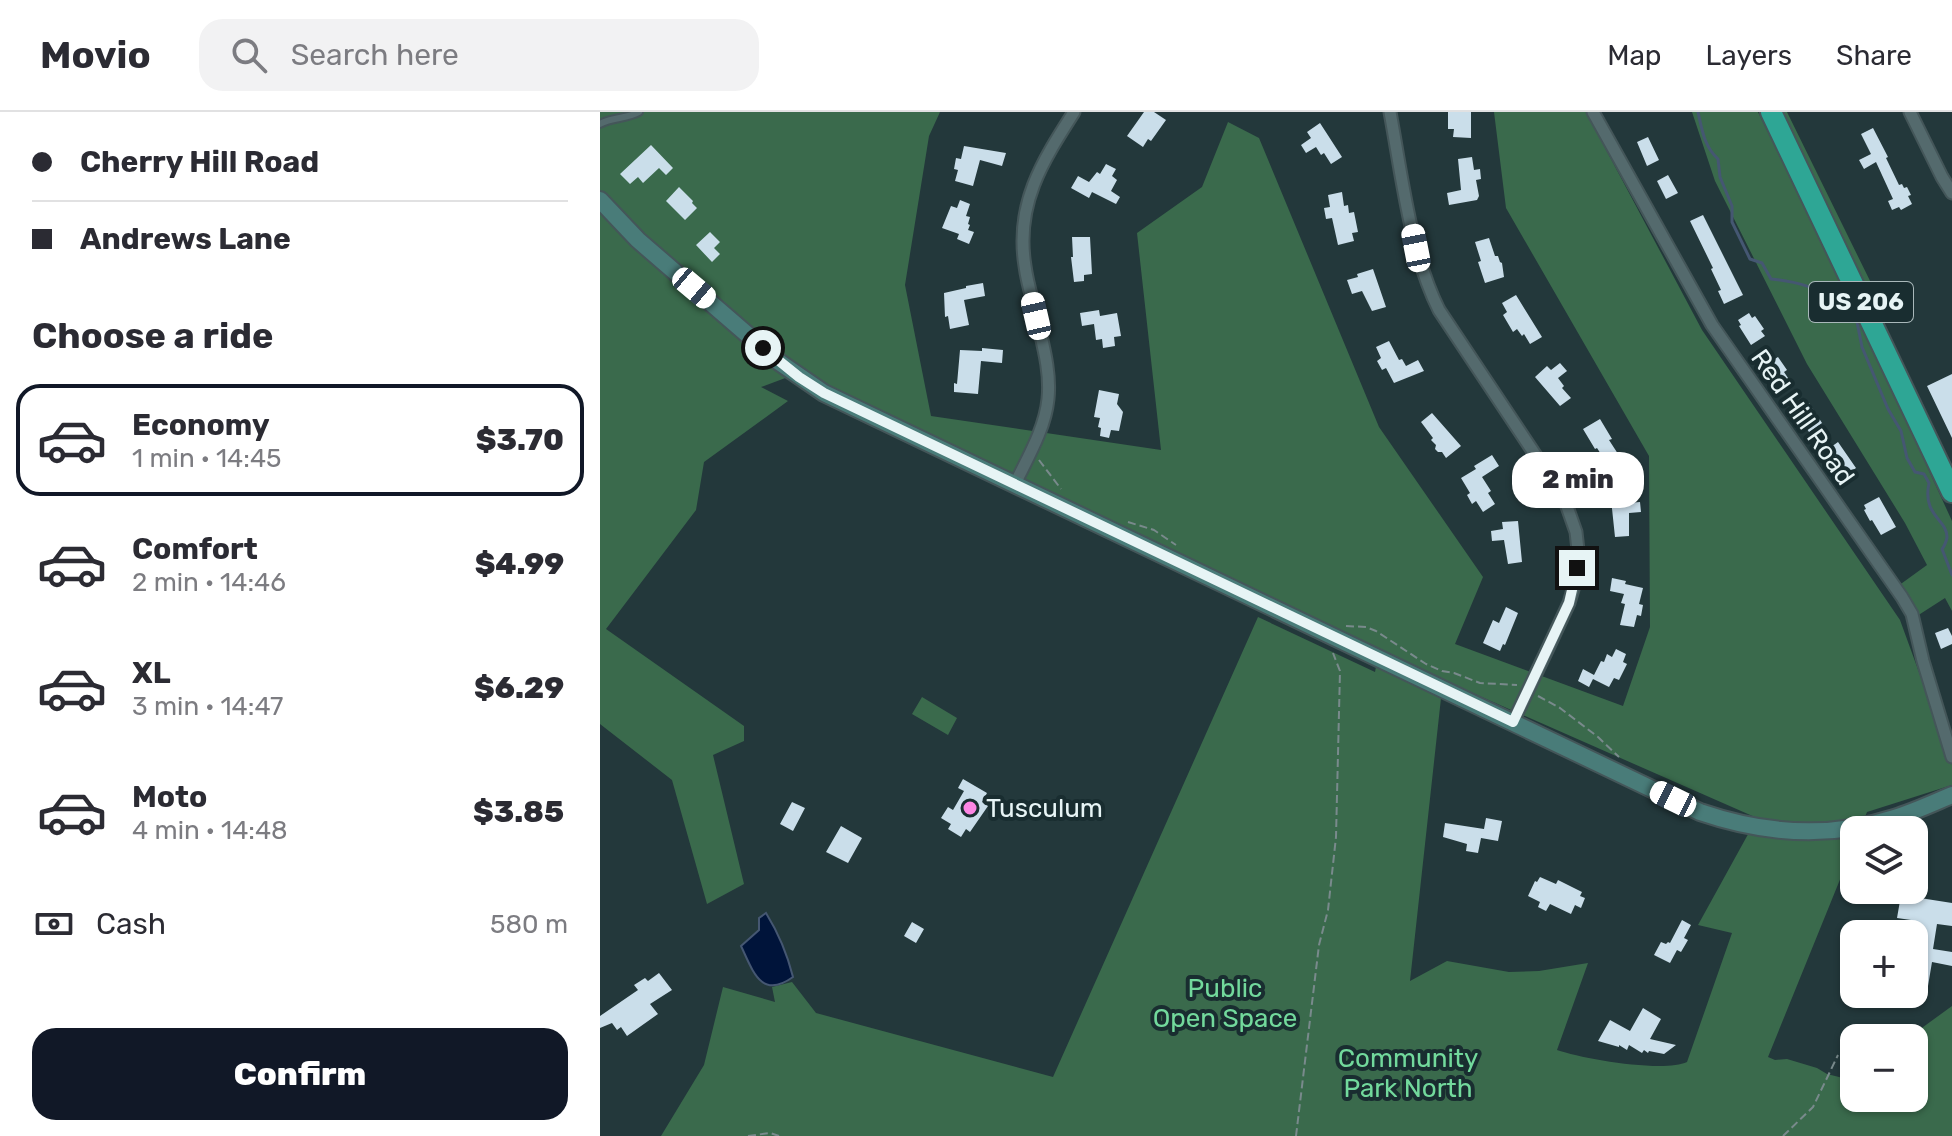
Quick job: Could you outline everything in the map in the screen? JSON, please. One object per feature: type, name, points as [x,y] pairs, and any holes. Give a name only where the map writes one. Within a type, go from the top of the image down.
[{"type":"highway","name":"US 206","points":[[1771,112],[1952,492]]},
{"type":"street","points":[[1015,484],[1045,418],[1049,380],[1025,267],[1024,223],[1038,171],[1074,112]]},
{"type":"street","points":[[1390,112],[1416,248],[1429,289],[1439,310],[1564,498],[1576,532],[1577,568],[1569,603],[1513,722]]},
{"type":"street","name":"Red Hill Road","points":[[1593,112],[1712,325],[1912,614],[1952,757]]},
{"type":"street","points":[[1910,112],[1952,193]]},
{"type":"street","points":[[600,200],[638,240],[779,362],[824,393],[1700,812],[1757,828],[1817,832],[1846,830],[1896,818],[1952,795]]},
{"type":"lane","points":[[600,124],[639,112]]},
{"type":"path","points":[[1031,452],[1063,491]]},
{"type":"path","points":[[1128,522],[1154,530],[1175,543],[1180,551]]},
{"type":"path","points":[[1343,627],[1366,627],[1376,631],[1442,671],[1480,683],[1522,687]]},
{"type":"path","points":[[1296,1136],[1319,945],[1328,910],[1336,837],[1340,671],[1328,641]]},
{"type":"path","points":[[1534,693],[1560,708],[1622,760]]},
{"type":"path","points":[[1783,1136],[1813,1107],[1838,1055]]},
{"type":"path","points":[[748,1136],[770,1133],[779,1136]]},
{"type":"green space","points":[[600,112],[940,112],[929,136],[905,285],[931,416],[1161,450],[1137,233],[1202,187],[1228,122],[1259,138],[1379,427],[1483,577],[1455,644],[1623,706],[1650,627],[1649,456],[1506,208],[1494,112],[1586,112],[1702,330],[1900,620],[1952,763],[1952,785],[1867,812],[1865,816],[1840,816],[1840,880],[1768,1057],[1787,1059],[1840,1077],[1840,1112],[1928,1112],[1927,1024],[1952,1006],[1952,1136],[661,1136],[704,1065],[723,987],[775,1002],[772,987],[792,982],[816,1013],[1053,1077],[1258,617],[1375,672],[1378,656],[796,374],[761,387],[788,401],[704,462],[696,510],[606,629],[744,726],[744,741],[713,755],[744,884],[707,904],[672,780],[600,724]],"holes":[[[1443,680],[1757,818],[1698,925],[1732,933],[1687,1062],[1676,1065],[1603,1061],[1557,1050],[1588,963],[1539,971],[1509,972],[1447,961],[1410,981]]]},
{"type":"green space","points":[[1692,112],[1758,112],[1857,313],[1952,521],[1952,611],[1945,598],[1917,616],[1898,586],[1927,565],[1905,523],[1807,364],[1715,181]]},
{"type":"green space","points":[[1779,112],[1787,112],[1875,291],[1868,294]]},
{"type":"green space","points":[[922,697],[957,718],[948,735],[912,714]]},
{"type":"water","points":[[766,913],[782,944],[793,977],[773,985],[766,984],[754,973],[741,946],[759,930],[759,918]]},
{"type":"building","points":[[1144,112],[1154,112],[1166,120],[1143,147],[1127,136]]},
{"type":"building","points":[[1448,112],[1471,112],[1471,138],[1453,137],[1454,129],[1448,129]]},
{"type":"building","points":[[1320,123],[1342,157],[1331,164],[1316,147],[1306,153],[1301,145],[1311,138],[1307,132]]},
{"type":"building","points":[[1873,128],[1899,185],[1907,187],[1911,195],[1908,196],[1912,204],[1901,210],[1899,207],[1892,210],[1888,201],[1893,199],[1876,162],[1864,169],[1859,160],[1871,154],[1861,134]]},
{"type":"building","points":[[1648,137],[1659,160],[1647,166],[1637,142]]},
{"type":"building","points":[[651,145],[673,168],[666,175],[659,168],[643,183],[638,177],[630,184],[620,174]]},
{"type":"building","points":[[964,146],[1006,153],[1002,166],[980,160],[973,186],[955,181],[958,170],[954,169],[956,158],[961,159]]},
{"type":"building","points":[[1472,157],[1474,170],[1480,169],[1481,179],[1476,180],[1479,196],[1477,200],[1449,205],[1447,193],[1461,190],[1458,159]]},
{"type":"building","points":[[1106,164],[1116,169],[1112,176],[1117,180],[1111,191],[1120,197],[1116,204],[1092,192],[1089,198],[1071,188],[1078,176],[1089,182],[1097,172],[1100,174]]},
{"type":"building","points":[[1668,175],[1678,193],[1666,199],[1657,181]]},
{"type":"building","points":[[679,187],[697,208],[685,220],[666,201]]},
{"type":"building","points":[[1342,192],[1344,206],[1348,205],[1349,213],[1354,212],[1358,232],[1352,233],[1354,241],[1338,245],[1332,218],[1326,219],[1324,208],[1330,207],[1328,195]]},
{"type":"building","points":[[960,200],[970,204],[966,216],[970,217],[968,230],[974,232],[969,244],[957,239],[959,234],[942,228],[951,206],[957,208]]},
{"type":"building","points":[[1703,215],[1743,295],[1724,304],[1713,268],[1690,221]]},
{"type":"building","points":[[710,232],[720,242],[714,248],[720,254],[712,262],[696,245]]},
{"type":"building","points":[[1072,237],[1090,237],[1092,274],[1084,275],[1084,281],[1074,282]]},
{"type":"building","points":[[1489,238],[1495,256],[1502,263],[1504,277],[1485,283],[1475,242]]},
{"type":"building","points":[[1373,269],[1386,307],[1372,311],[1362,291],[1352,294],[1347,280]]},
{"type":"building","points":[[983,283],[985,296],[964,300],[969,325],[950,329],[948,316],[945,317],[944,293]]},
{"type":"building","points":[[1516,295],[1542,337],[1530,344],[1517,329],[1513,332],[1503,315],[1507,312],[1502,303]]},
{"type":"building","points":[[1099,310],[1100,316],[1117,313],[1121,336],[1114,337],[1115,346],[1103,348],[1102,339],[1096,340],[1094,324],[1082,326],[1080,313]]},
{"type":"building","points":[[1749,313],[1752,318],[1755,316],[1765,336],[1751,345],[1738,320]]},
{"type":"building","points":[[1389,341],[1399,360],[1402,359],[1406,366],[1418,360],[1424,371],[1394,383],[1386,368],[1382,370],[1377,361],[1381,358],[1376,347]]},
{"type":"building","points":[[982,348],[1003,350],[1002,363],[981,361],[978,394],[954,392],[960,350],[982,351]]},
{"type":"building","points":[[1778,357],[1790,381],[1779,388],[1765,365]]},
{"type":"building","points":[[1560,363],[1567,371],[1558,378],[1571,398],[1560,406],[1535,377],[1547,366],[1551,370]]},
{"type":"building","points":[[1952,374],[1952,438],[1927,386]]},
{"type":"building","points":[[1099,390],[1119,394],[1117,404],[1123,412],[1119,431],[1111,430],[1109,438],[1100,436],[1100,418],[1094,417]]},
{"type":"building","points":[[1803,400],[1806,405],[1809,403],[1822,423],[1809,432],[1792,407]]},
{"type":"building","points":[[1432,413],[1461,446],[1446,458],[1435,449],[1433,438],[1421,422]]},
{"type":"building","points":[[1600,419],[1620,457],[1608,465],[1583,429]]},
{"type":"building","points":[[1838,442],[1856,468],[1842,478],[1824,452]]},
{"type":"building","points":[[1492,455],[1499,466],[1482,477],[1495,504],[1483,512],[1476,501],[1472,504],[1467,495],[1470,493],[1461,478]]},
{"type":"building","points":[[1628,497],[1628,503],[1640,502],[1641,512],[1629,513],[1629,536],[1615,537],[1611,499]]},
{"type":"building","points":[[1879,497],[1896,527],[1881,535],[1864,510],[1864,505]]},
{"type":"building","points":[[1518,521],[1522,562],[1508,564],[1504,540],[1492,541],[1491,531],[1503,529],[1502,522]]},
{"type":"building","points":[[1612,578],[1643,588],[1639,604],[1643,605],[1641,616],[1637,615],[1634,627],[1620,625],[1624,594],[1610,591]]},
{"type":"building","points":[[1506,607],[1518,613],[1500,651],[1483,643],[1493,620],[1499,623]]},
{"type":"building","points":[[1948,628],[1952,644],[1941,649],[1935,633]]},
{"type":"building","points":[[1616,649],[1626,654],[1623,662],[1627,664],[1619,680],[1614,678],[1609,687],[1593,679],[1589,687],[1578,681],[1583,669],[1594,675],[1601,661],[1604,662],[1607,654],[1612,657]]},
{"type":"building","name":"Tusculum","points":[[963,779],[987,793],[982,802],[988,806],[970,832],[966,829],[961,837],[948,829],[951,824],[941,818],[948,807],[953,810],[964,791],[958,788]]},
{"type":"building","points":[[792,802],[805,808],[793,831],[780,824]]},
{"type":"building","points":[[1486,818],[1502,821],[1498,841],[1481,838],[1478,853],[1466,851],[1467,844],[1443,837],[1445,823],[1484,829]]},
{"type":"building","points":[[841,826],[862,838],[848,863],[826,852]]},
{"type":"building","points":[[1540,877],[1556,884],[1558,880],[1582,892],[1580,896],[1585,898],[1581,908],[1575,905],[1571,914],[1550,904],[1546,911],[1538,907],[1540,902],[1528,896]]},
{"type":"building","points":[[1928,899],[1952,903],[1952,926],[1937,924],[1933,949],[1952,952],[1952,966],[1932,962],[1928,986],[1928,920],[1897,918],[1899,904],[1928,904]]},
{"type":"building","points":[[1682,920],[1691,925],[1681,952],[1677,950],[1670,963],[1654,955],[1661,942],[1670,943]]},
{"type":"building","points":[[912,922],[924,929],[916,943],[904,936]]},
{"type":"building","points":[[659,973],[672,990],[650,1004],[658,1014],[627,1036],[621,1027],[617,1030],[612,1023],[600,1028],[600,1016],[638,990],[634,985],[645,978],[648,981]]},
{"type":"building","points":[[1643,1008],[1661,1019],[1650,1039],[1676,1045],[1664,1054],[1644,1050],[1642,1053],[1629,1045],[1627,1050],[1619,1045],[1598,1041],[1610,1020],[1630,1031]]},
{"type":"waterway","points":[[1698,112],[1707,143],[1718,159],[1720,177],[1732,206],[1732,222],[1750,259],[1762,263],[1771,279],[1816,289],[1842,311],[1856,317],[1862,347],[1888,409],[1901,431],[1907,458],[1915,472],[1924,474],[1929,483],[1929,503],[1946,531],[1947,538],[1942,549],[1952,575]]},
{"type":"place","name":"Tusculum","points":[[970,808]]},
{"type":"route","points":[[763,348],[824,393],[1513,722],[1569,603],[1577,568]]},
{"type":"park label","name":"Public Open Space","points":[[1225,1003]]},
{"type":"park label","name":"Community Park North","points":[[1408,1073]]}]
